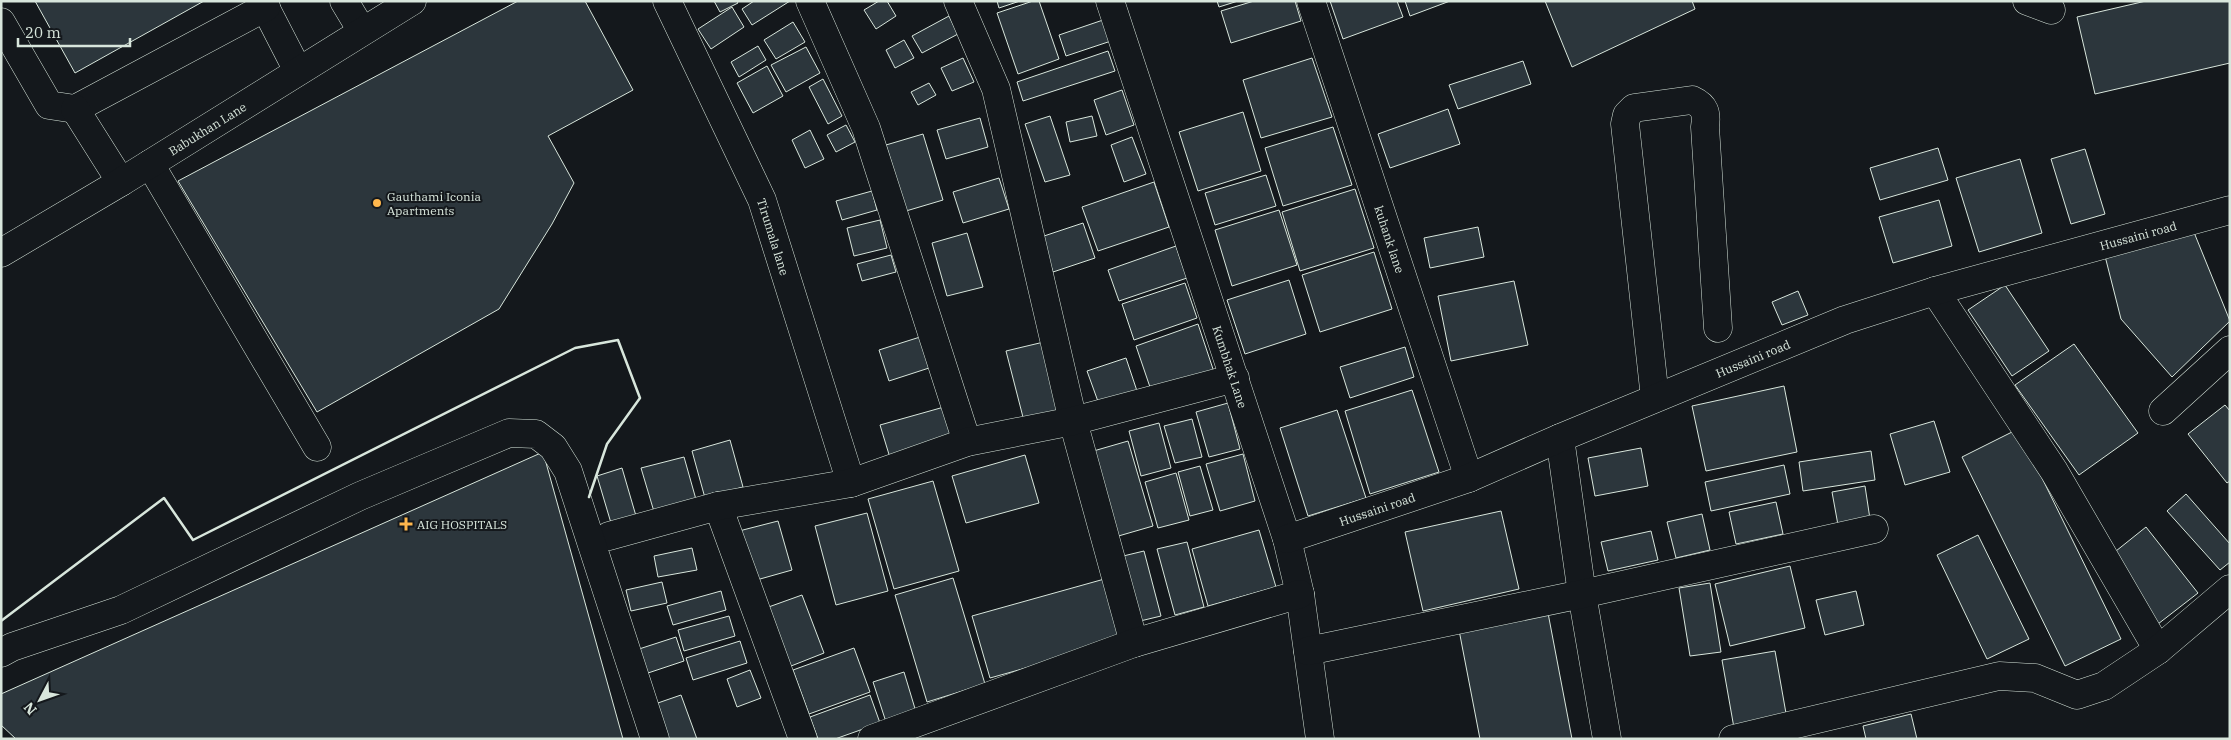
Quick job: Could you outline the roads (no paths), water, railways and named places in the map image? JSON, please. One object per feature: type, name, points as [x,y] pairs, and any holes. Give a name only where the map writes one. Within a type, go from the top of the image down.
[{"type":"street","points":[[344,1],[362,31]]},
{"type":"street","name":"Babukhan Lane","points":[[1,253],[121,182],[412,1]]},
{"type":"street","name":"Tirumala lane","points":[[667,1],[762,200],[852,483]]},
{"type":"street","points":[[810,1],[866,128],[967,442]]},
{"type":"street","points":[[958,1],[996,89],[1073,421],[1134,643]]},
{"type":"street","name":"Kumbhak Lane","points":[[1110,1],[1287,539],[1300,594],[1320,739]]},
{"type":"street","name":"kuhank lane","points":[[1311,1],[1469,478]]},
{"type":"street","points":[[1,22],[50,105],[75,109],[264,4],[298,71]]},
{"type":"street","points":[[1655,398],[1625,124],[1627,115],[1634,108],[1692,100],[1700,103],[1707,114],[1705,127],[1718,328]]},
{"type":"street","points":[[75,109],[121,182]]},
{"type":"street","points":[[150,164],[317,447]]},
{"type":"street","name":"Hussaini road","points":[[1287,539],[1469,478],[1655,398],[1845,320],[1935,291],[2230,210]]},
{"type":"street","points":[[1935,291],[2054,471],[2158,650]]},
{"type":"street","points":[[2163,411],[2230,350]]},
{"type":"street","points":[[609,536],[718,506],[852,483],[967,442],[1073,421],[1235,378]]},
{"type":"street","points":[[1,653],[12,647],[122,610],[360,496],[488,441],[509,433],[536,434],[553,447],[568,471],[655,739]]},
{"type":"street","points":[[1560,438],[1578,594],[1607,739]]},
{"type":"street","points":[[718,506],[804,739]]},
{"type":"street","points":[[1308,651],[1874,529]]},
{"type":"street","points":[[1733,739],[1999,676],[2035,678],[2077,695],[2104,686],[2158,650],[2230,589]]},
{"type":"street","points":[[872,739],[1134,643],[1300,594]]},
{"type":"place","name":"Gauthami Iconia Apartments","points":[[377,203]]},
{"type":"place","name":"AIG HOSPITALS","points":[[406,524]]}]
